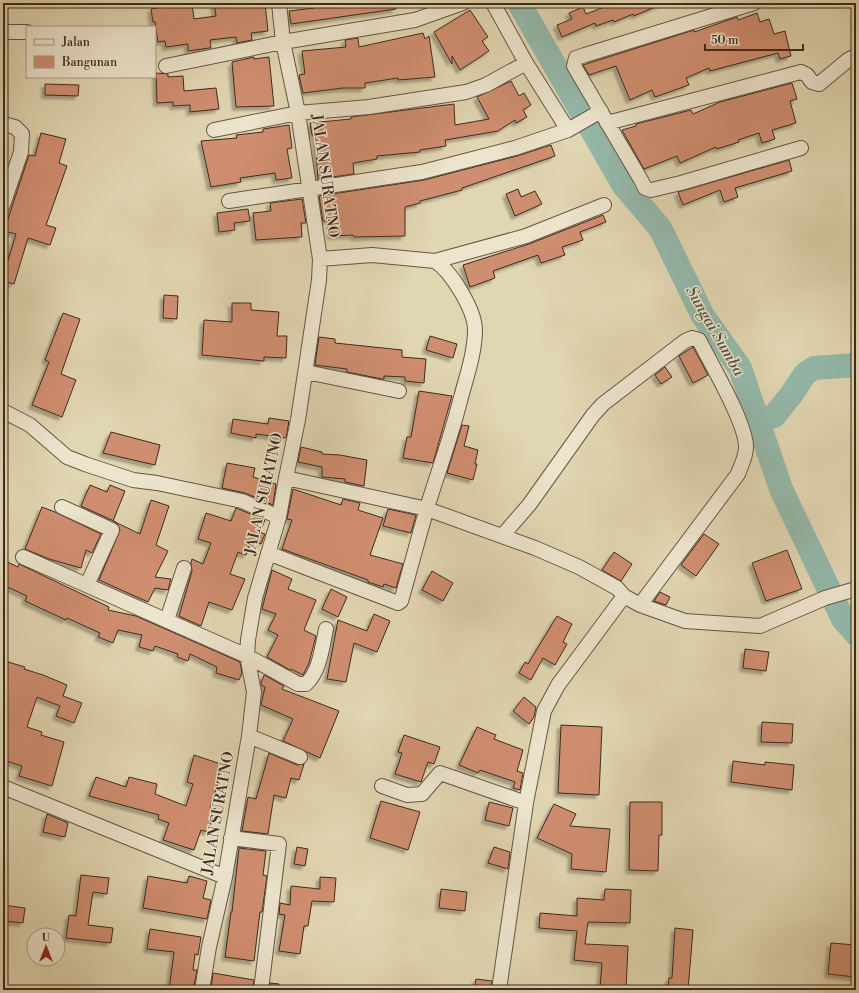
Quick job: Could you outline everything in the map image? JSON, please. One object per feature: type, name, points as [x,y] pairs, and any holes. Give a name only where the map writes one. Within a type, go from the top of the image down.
[{"type":"street","name":"JALAN SURATNO","points":[[202,990],[209,947],[225,876],[249,736],[254,692],[247,656],[248,640],[255,598],[278,517],[286,478],[306,372],[319,280],[320,258],[308,188],[298,113],[283,42],[279,3]]},
{"type":"street","points":[[166,66],[283,42],[415,20],[463,3]]},
{"type":"street","points":[[493,3],[526,63],[572,128]]},
{"type":"street","points":[[754,3],[576,58],[574,66],[601,116],[645,188],[651,190],[681,183],[801,148]]},
{"type":"street","points":[[3,32],[26,32]]},
{"type":"street","points":[[229,201],[422,172],[515,148],[601,116],[801,72],[807,75],[812,82],[819,84],[848,60],[856,56]]},
{"type":"street","points":[[214,130],[298,113],[369,108],[466,92],[486,85],[526,63]]},
{"type":"street","points":[[3,124],[15,127],[22,134],[21,152],[12,182],[3,204]]},
{"type":"street","points":[[320,258],[372,255],[435,261],[526,236],[604,205]]},
{"type":"street","points":[[268,553],[400,603],[453,426],[474,346],[475,329],[473,317],[465,300],[443,266],[435,261]]},
{"type":"street","points":[[502,536],[529,505],[593,414],[603,404],[685,341],[692,338],[699,340],[743,428],[746,446],[745,456],[738,474],[640,605]]},
{"type":"street","points":[[306,372],[399,391]]},
{"type":"street","points":[[3,411],[30,425],[67,457],[85,464],[133,480],[157,483],[242,501],[278,517]]},
{"type":"street","points":[[286,478],[427,509],[535,548],[580,567],[617,588],[624,596],[640,605],[685,621],[760,626],[825,598],[856,589]]},
{"type":"street","points":[[62,507],[112,530],[87,585]]},
{"type":"street","points":[[23,557],[247,656],[298,684],[306,684],[310,681],[321,657],[326,629]]},
{"type":"street","points":[[167,620],[184,568]]},
{"type":"street","points":[[500,990],[526,803],[544,711],[558,685],[624,596]]},
{"type":"street","points":[[249,736],[300,756]]},
{"type":"street","points":[[382,786],[407,795],[422,794],[440,773],[526,803]]},
{"type":"street","points":[[3,787],[225,876]]},
{"type":"street","points":[[231,838],[279,844],[261,990]]},
{"type":"building","points":[[160,3],[192,3],[194,19],[216,16],[214,3],[265,3],[268,31],[251,33],[252,40],[237,43],[236,37],[210,40],[211,48],[188,51],[188,44],[166,47],[165,41],[158,42],[156,26],[155,22],[153,22],[151,9],[161,7]]},
{"type":"building","points":[[313,3],[395,3],[396,9],[291,24],[289,11],[314,8]]},
{"type":"building","points":[[606,3],[664,3],[634,16],[633,14],[614,22],[613,20],[596,26],[595,23],[562,37],[557,25],[572,19],[569,13],[583,7],[586,14],[607,6]]},
{"type":"building","points":[[470,10],[488,37],[482,41],[489,51],[460,70],[452,56],[452,64],[434,32]]},
{"type":"building","points":[[757,13],[760,22],[769,19],[774,34],[785,31],[791,56],[780,59],[778,53],[710,71],[709,68],[686,78],[689,85],[655,97],[652,90],[630,100],[616,66],[589,75],[583,65],[694,30],[694,32],[737,17],[738,20]]},
{"type":"building","points":[[423,33],[425,39],[429,36],[435,77],[398,80],[398,78],[365,83],[365,88],[343,88],[303,93],[299,75],[305,74],[302,51],[346,47],[345,40],[358,38],[359,47]]},
{"type":"building","points":[[254,57],[254,59],[269,57],[274,106],[236,107],[232,62]]},
{"type":"building","points":[[156,73],[168,74],[168,77],[183,76],[184,91],[216,88],[219,109],[190,112],[190,105],[173,106],[173,102],[157,103]]},
{"type":"building","points":[[511,81],[519,96],[524,93],[531,105],[523,110],[527,117],[516,123],[515,120],[498,131],[445,140],[446,146],[420,150],[420,152],[377,156],[377,159],[353,163],[354,174],[318,179],[315,135],[312,135],[310,123],[351,119],[351,117],[454,104],[455,125],[489,119],[477,97]]},
{"type":"building","points":[[792,83],[797,99],[790,101],[796,123],[772,130],[775,139],[762,143],[759,133],[738,140],[739,142],[717,149],[716,147],[680,163],[677,156],[644,169],[622,130],[636,126],[636,124],[691,110],[693,114],[720,102]]},
{"type":"building","points":[[45,84],[79,85],[78,96],[45,95]]},
{"type":"building","points":[[289,125],[292,148],[287,149],[292,178],[276,180],[275,173],[240,178],[241,182],[211,187],[201,141],[237,138],[236,135],[263,132],[263,129]]},
{"type":"building","points":[[41,133],[66,139],[59,163],[67,166],[46,225],[56,228],[50,245],[28,238],[14,284],[3,281],[3,277],[16,234],[4,231],[29,155],[35,156]]},
{"type":"building","points":[[551,145],[555,156],[462,188],[462,190],[420,201],[420,203],[405,207],[405,236],[331,236],[330,220],[323,221],[319,196],[424,180],[517,156]]},
{"type":"building","points":[[789,160],[792,171],[735,188],[738,197],[724,202],[720,190],[683,205],[678,192]]},
{"type":"building","points":[[518,189],[521,197],[535,191],[542,204],[515,216],[506,194]]},
{"type":"building","points":[[302,199],[306,223],[301,223],[302,237],[256,240],[253,213],[271,211],[270,203]]},
{"type":"building","points":[[248,209],[250,221],[234,223],[235,230],[219,232],[217,213]]},
{"type":"building","points":[[603,215],[606,222],[580,232],[583,240],[562,247],[565,255],[541,263],[538,255],[493,271],[495,278],[470,287],[463,265],[529,244]]},
{"type":"building","points":[[164,295],[178,296],[177,319],[163,318]]},
{"type":"building","points":[[232,303],[251,303],[251,310],[279,312],[277,336],[287,336],[286,358],[264,357],[264,361],[202,355],[204,320],[232,322]]},
{"type":"building","points":[[63,313],[80,319],[61,374],[76,380],[62,417],[32,405],[49,362],[45,360]]},
{"type":"building","points":[[430,336],[457,344],[453,358],[426,350]]},
{"type":"building","points":[[319,337],[335,339],[335,343],[402,350],[402,357],[426,359],[424,383],[405,381],[405,377],[384,376],[384,379],[382,379],[347,372],[347,369],[315,365]]},
{"type":"building","points":[[693,347],[708,375],[693,383],[679,356]]},
{"type":"building","points":[[665,367],[672,377],[661,384],[655,375]]},
{"type":"building","points":[[419,391],[452,396],[433,463],[403,458],[407,437],[411,437]]},
{"type":"building","points":[[269,418],[289,421],[286,438],[256,434],[256,438],[231,433],[233,419],[268,424]]},
{"type":"building","points":[[462,425],[469,426],[464,446],[478,450],[475,464],[477,464],[473,480],[447,473]]},
{"type":"building","points":[[111,432],[160,445],[155,465],[103,453]]},
{"type":"building","points":[[301,447],[322,452],[322,454],[340,455],[367,460],[364,486],[345,482],[345,479],[322,477],[322,467],[298,462]]},
{"type":"building","points":[[227,463],[255,468],[253,477],[276,484],[273,505],[245,493],[222,488]]},
{"type":"building","points":[[90,485],[107,492],[110,485],[125,491],[113,521],[81,506]]},
{"type":"building","points":[[293,489],[341,505],[343,499],[360,503],[358,510],[383,518],[370,555],[403,564],[396,588],[384,584],[383,587],[368,582],[368,580],[282,549],[292,520],[287,519]]},
{"type":"building","points":[[151,500],[169,506],[156,545],[168,551],[155,577],[171,579],[168,590],[155,588],[148,602],[99,580],[120,530],[116,523],[140,534]]},
{"type":"building","points":[[42,507],[101,534],[92,553],[86,550],[81,568],[49,559],[25,549]]},
{"type":"building","points":[[236,508],[265,520],[260,532],[265,534],[261,544],[251,541],[246,555],[238,552],[230,574],[245,579],[232,610],[209,602],[201,626],[179,616],[192,571],[192,559],[203,564],[211,543],[198,539],[206,513],[231,521]]},
{"type":"building","points":[[388,509],[416,515],[411,533],[383,526]]},
{"type":"building","points":[[704,534],[719,544],[696,576],[681,565]]},
{"type":"building","points":[[787,550],[802,589],[766,601],[752,563]]},
{"type":"building","points":[[614,552],[632,564],[621,581],[602,570]]},
{"type":"building","points":[[3,560],[18,567],[19,564],[109,607],[108,610],[136,616],[240,662],[242,673],[239,680],[216,673],[217,667],[190,654],[188,661],[177,657],[178,654],[155,646],[153,651],[139,647],[142,635],[118,630],[113,643],[98,637],[100,633],[67,618],[66,620],[25,601],[27,596],[3,585]]},
{"type":"building","points":[[272,570],[292,579],[288,589],[316,600],[304,630],[316,636],[309,663],[303,675],[291,669],[290,670],[267,657],[278,635],[268,630],[276,614],[262,609]]},
{"type":"building","points":[[432,571],[453,583],[443,601],[422,590]]},
{"type":"building","points":[[331,589],[347,597],[338,617],[322,609]]},
{"type":"building","points":[[660,592],[670,597],[666,605],[654,601]]},
{"type":"building","points":[[374,614],[390,621],[377,652],[354,643],[346,682],[327,679],[338,620],[367,631]]},
{"type":"building","points":[[557,616],[572,624],[563,642],[567,644],[555,665],[543,658],[531,680],[519,673],[525,662],[528,664]]},
{"type":"building","points":[[745,649],[769,652],[766,671],[743,668]]},
{"type":"building","points":[[8,662],[25,667],[24,669],[67,685],[63,696],[82,703],[74,723],[56,716],[60,706],[37,697],[27,727],[42,732],[41,735],[64,742],[52,786],[19,776],[22,766],[3,760],[3,713],[7,701],[3,700],[3,679]]},
{"type":"building","points":[[264,675],[284,686],[282,689],[339,711],[320,758],[283,741],[293,719],[261,705],[265,687],[261,685],[261,683]]},
{"type":"building","points":[[524,697],[536,707],[534,717],[529,724],[513,711]]},
{"type":"building","points":[[762,722],[793,724],[792,743],[761,742]]},
{"type":"building","points":[[561,725],[602,727],[599,795],[558,793]]},
{"type":"building","points":[[477,727],[496,735],[494,739],[523,750],[517,771],[523,773],[520,790],[513,788],[515,782],[480,770],[478,773],[459,765]]},
{"type":"building","points":[[404,735],[440,747],[434,764],[428,762],[421,782],[395,774],[402,753],[398,752]]},
{"type":"building","points":[[269,753],[297,765],[304,764],[299,780],[291,778],[286,798],[274,795],[268,834],[242,831],[248,797],[256,799]]},
{"type":"building","points":[[194,755],[224,765],[210,808],[216,809],[208,832],[201,830],[194,850],[163,840],[169,823],[158,819],[159,815],[89,796],[96,777],[126,787],[129,777],[157,784],[155,794],[186,806],[193,784],[187,782]]},
{"type":"building","points":[[733,761],[765,765],[765,762],[794,765],[792,790],[731,782]]},
{"type":"building","points":[[381,801],[420,812],[408,850],[370,838]]},
{"type":"building","points":[[489,802],[513,808],[509,826],[485,820]]},
{"type":"building","points":[[630,802],[662,802],[662,835],[659,835],[658,871],[629,870]]},
{"type":"building","points":[[554,804],[576,814],[570,826],[610,829],[606,872],[571,869],[572,854],[537,838]]},
{"type":"building","points":[[47,814],[68,823],[65,837],[43,832]]},
{"type":"building","points":[[297,847],[308,849],[305,866],[294,864]]},
{"type":"building","points":[[494,847],[510,852],[508,869],[488,863]]},
{"type":"building","points":[[239,848],[266,851],[263,875],[267,876],[262,912],[260,912],[254,961],[225,957],[232,912]]},
{"type":"building","points":[[81,875],[109,878],[107,894],[93,892],[88,925],[113,928],[111,943],[66,938],[69,915],[76,916]]},
{"type":"building","points":[[148,876],[187,883],[189,876],[207,881],[203,898],[211,900],[207,919],[143,908]]},
{"type":"building","points":[[320,877],[336,878],[334,902],[312,901],[308,926],[304,926],[300,954],[279,951],[285,915],[279,914],[280,903],[290,905],[291,886],[320,889]]},
{"type":"building","points":[[441,889],[467,892],[465,911],[439,908]]},
{"type":"building","points":[[605,889],[631,890],[630,923],[588,922],[585,944],[628,946],[626,990],[600,988],[602,963],[574,960],[577,931],[539,928],[540,913],[577,916],[577,898],[604,900]]},
{"type":"building","points":[[3,905],[25,908],[23,923],[3,921]]},
{"type":"building","points":[[675,928],[693,930],[688,990],[668,990],[669,978],[672,978]]},
{"type":"building","points":[[150,929],[201,937],[198,955],[195,954],[193,970],[197,970],[194,986],[192,986],[191,990],[169,990],[174,952],[147,949]]},
{"type":"building","points":[[831,943],[856,945],[855,977],[828,974]]},
{"type":"building","points":[[213,973],[254,980],[253,990],[211,989]]},
{"type":"building","points":[[476,979],[492,981],[491,990],[474,990]]},
{"type":"building","points":[[270,983],[279,984],[279,990],[270,990]]},
{"type":"waterway","name":"Sungai Sumba","points":[[519,3],[624,186],[660,228],[703,316],[740,368],[781,489],[843,619],[856,634]]},
{"type":"waterway","points":[[758,421],[774,416],[791,395],[805,374],[814,368],[856,365]]}]
